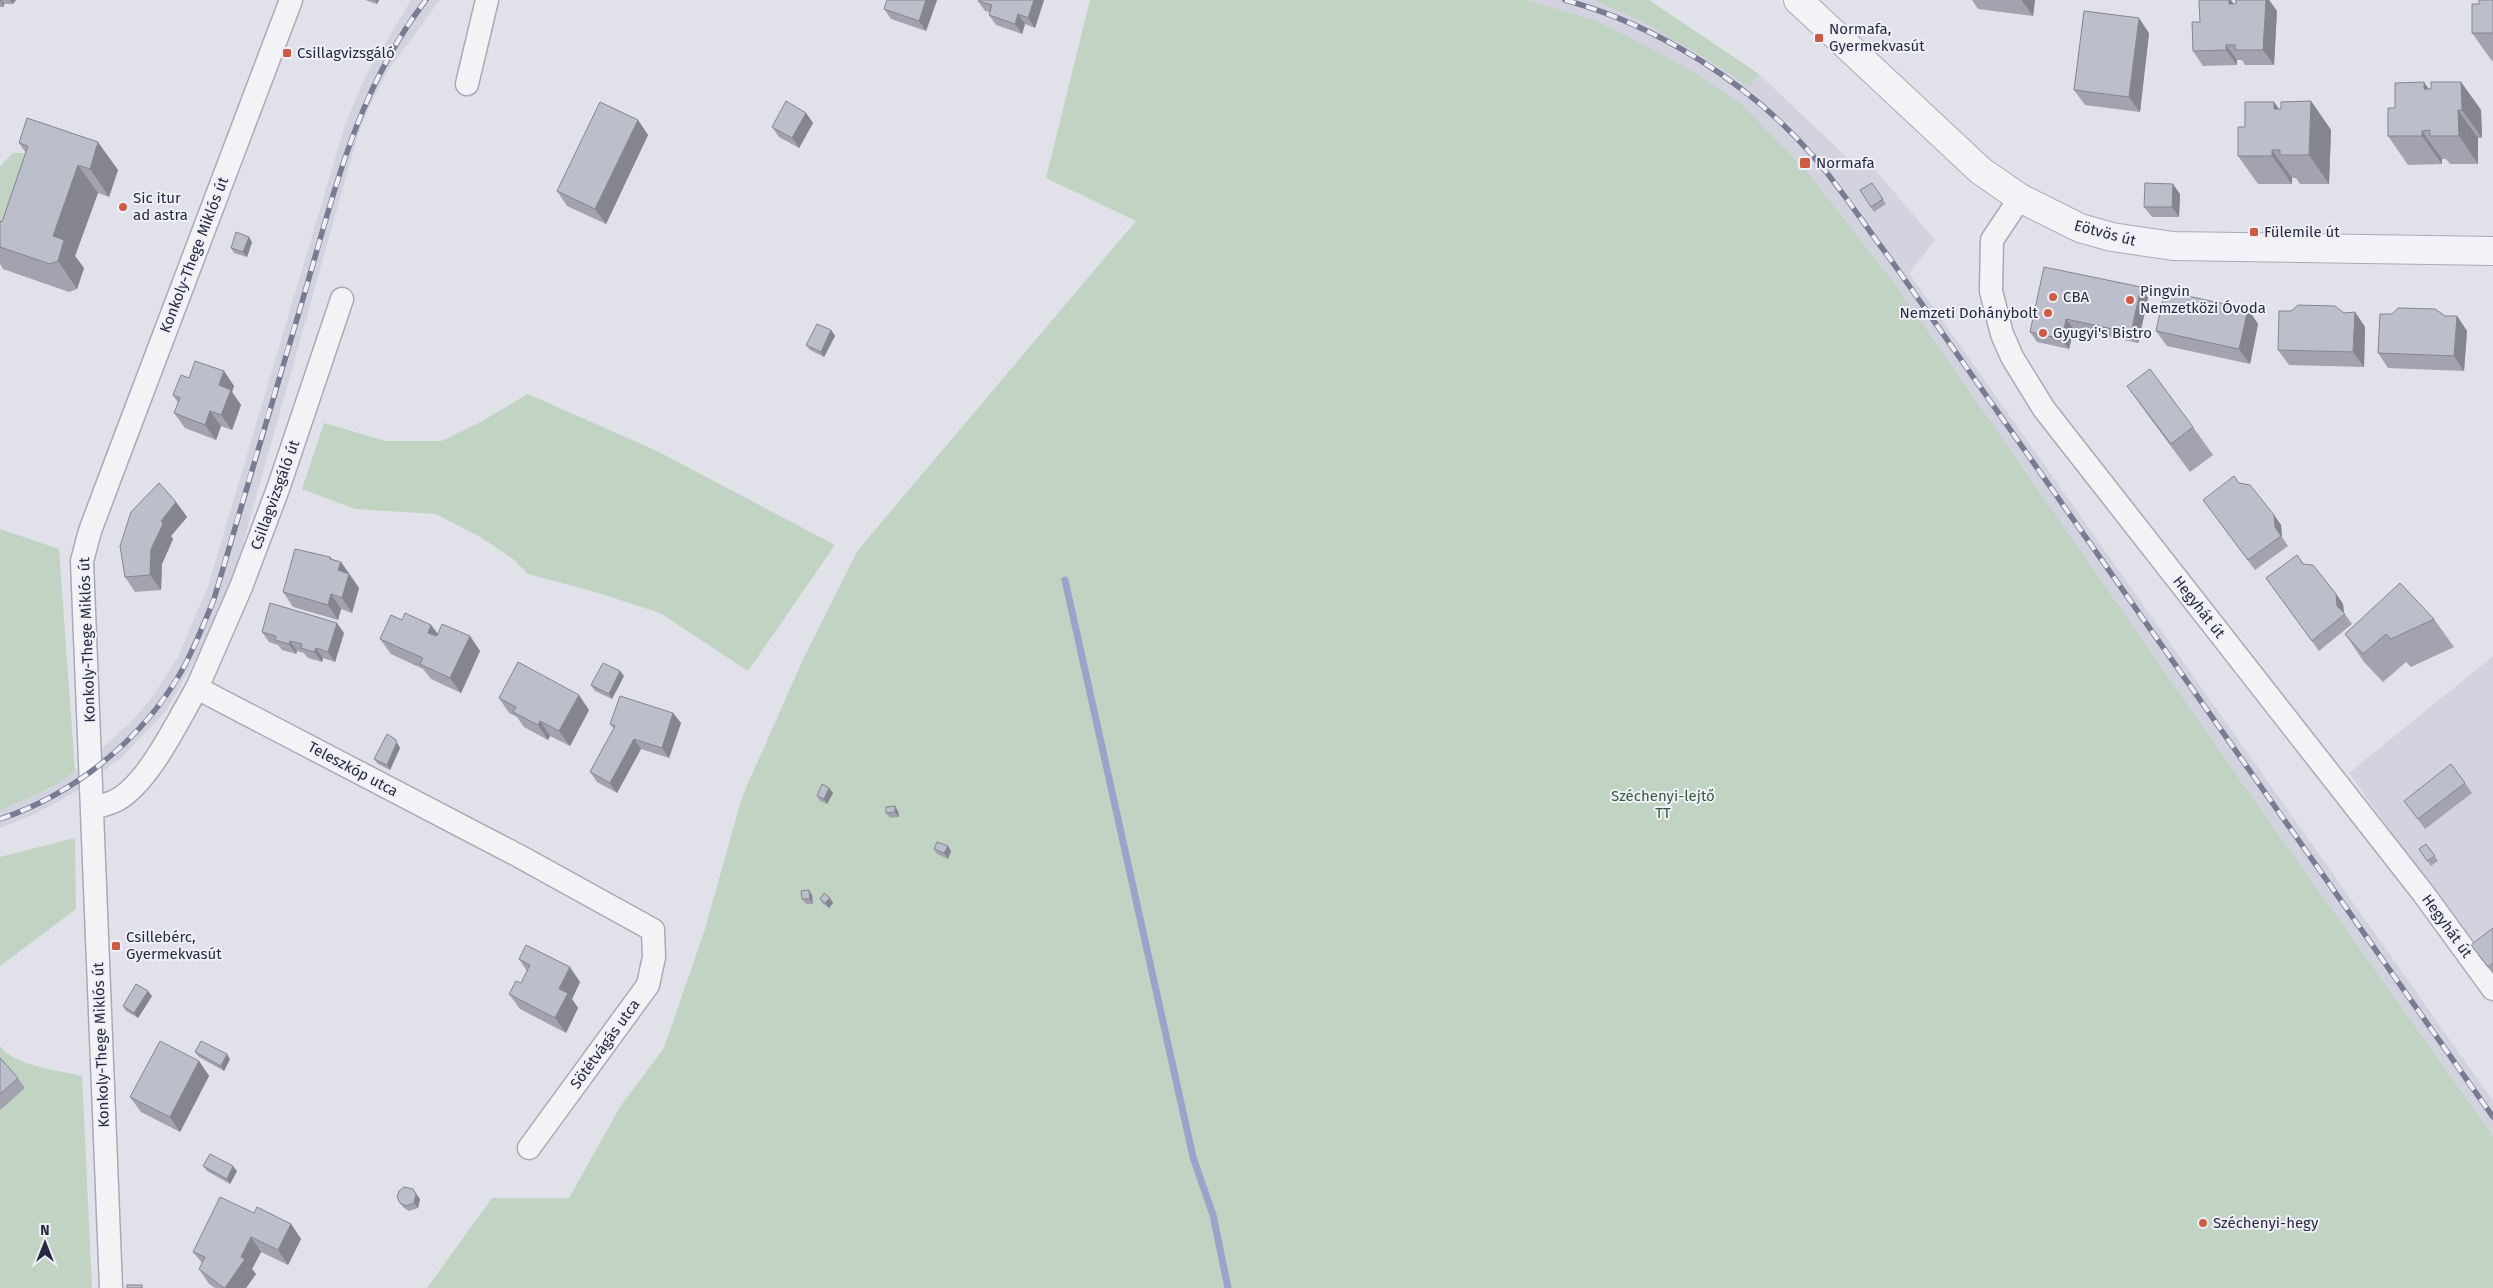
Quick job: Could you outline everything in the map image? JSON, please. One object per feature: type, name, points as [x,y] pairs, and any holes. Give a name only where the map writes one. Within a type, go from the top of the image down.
[{"type":"street","name":"Konkoly-Thege Miklós út","points":[[111,1288],[93,808],[82,579],[84,551],[291,0]]},
{"type":"street","points":[[467,84],[487,0]]},
{"type":"street","name":"Eötvös út","points":[[1798,0],[1981,171],[2049,215],[2080,228],[2112,237],[2158,245],[2493,251]]},
{"type":"street","name":"Hegyhát út","points":[[2020,198],[1992,240],[1991,291],[2002,334],[2028,386],[2050,417],[2423,893],[2493,989]]},
{"type":"street","name":"Csillagvizsgáló út","points":[[197,688],[241,587],[278,489],[342,299]]},
{"type":"street","points":[[93,808],[116,800],[131,789],[147,771],[197,688]]},
{"type":"street","name":"Teleszkóp utca","points":[[197,688],[519,856],[653,930]]},
{"type":"street","name":"Sötétvágás utca","points":[[528,1148],[648,985],[654,957],[653,930]]},
{"type":"shaded area","points":[[411,0],[440,0],[387,72],[367,112],[357,138],[237,565],[207,638],[166,711],[122,757],[75,792],[33,815],[0,828],[0,811],[54,786],[87,762],[133,720],[151,699],[178,657],[208,586],[345,125],[366,75]]},
{"type":"shaded area","points":[[1527,0],[1593,0],[1618,10],[1680,42],[1751,87],[1759,74],[1854,164],[1864,157],[1935,240],[1909,273],[2493,1101],[2493,1136],[2247,790],[1876,259],[1621,33],[1594,20]]},
{"type":"shaded area","points":[[2493,656],[2493,975],[2349,773]]},
{"type":"green space","name":"Széchenyi-lejtő TT","points":[[1090,0],[1527,0],[1594,20],[1621,33],[1680,64],[1740,103],[1806,171],[1891,279],[2247,790],[2493,1136],[2493,1288],[427,1288],[492,1198],[569,1198],[620,1107],[664,1048],[705,929],[742,797],[805,655],[858,550],[1136,221],[1046,178]]},
{"type":"green space","points":[[1593,0],[1649,0],[1759,74],[1750,87],[1674,39],[1634,18]]},
{"type":"green space","points":[[13,153],[24,153],[31,156],[0,227],[0,166]]},
{"type":"green space","points":[[528,394],[657,451],[835,545],[748,671],[660,613],[592,591],[528,574],[512,558],[482,538],[436,514],[355,509],[302,489],[324,423],[386,441],[441,441],[477,424]]},
{"type":"green space","points":[[0,529],[59,549],[75,771],[54,786],[0,811]]},
{"type":"green space","points":[[75,838],[76,909],[0,966],[0,857]]},
{"type":"green space","points":[[0,1046],[7,1053],[26,1063],[82,1076],[92,1288],[0,1288]]},
{"type":"building","points":[[887,0],[926,0],[919,21],[884,9]]},
{"type":"building","points":[[979,0],[1034,0],[1028,18],[1018,14],[1015,24],[989,15],[992,5]]},
{"type":"building","points":[[2199,0],[2229,0],[2229,4],[2236,4],[2236,0],[2266,0],[2263,50],[2235,50],[2235,45],[2226,45],[2226,50],[2193,51],[2192,22],[2200,22]]},
{"type":"building","points":[[2479,0],[2493,0],[2493,33],[2472,33],[2472,4],[2479,4]]},
{"type":"building","points":[[2084,11],[2139,18],[2129,97],[2074,90]]},
{"type":"building","points":[[2424,82],[2424,89],[2431,89],[2431,82],[2461,82],[2462,110],[2458,110],[2459,136],[2430,136],[2430,130],[2422,131],[2422,136],[2388,136],[2388,108],[2395,108],[2395,83]]},
{"type":"building","points":[[786,101],[806,113],[792,138],[772,127]]},
{"type":"building","points":[[2311,101],[2309,155],[2280,155],[2280,150],[2272,150],[2272,156],[2238,156],[2238,127],[2245,127],[2245,102],[2274,102],[2274,109],[2281,109],[2281,102]]},
{"type":"building","points":[[600,102],[638,120],[595,209],[557,191]]},
{"type":"building","points":[[27,118],[98,142],[90,169],[78,165],[53,236],[64,240],[58,261],[50,264],[0,247],[0,221],[2,222],[28,146],[19,143]]},
{"type":"building","points":[[1872,183],[1883,199],[1871,207],[1860,190]]},
{"type":"building","points":[[2145,183],[2173,184],[2172,207],[2144,207]]},
{"type":"building","points":[[236,232],[249,237],[243,252],[231,248]]},
{"type":"building","points":[[2044,267],[2141,287],[2131,333],[2066,319],[2062,339],[2030,332]]},
{"type":"building","points":[[2169,292],[2248,309],[2239,349],[2156,331],[2164,294],[2169,295]]},
{"type":"building","points":[[2298,305],[2335,306],[2344,313],[2355,312],[2353,352],[2278,350],[2279,311],[2291,311]]},
{"type":"building","points":[[2398,308],[2435,309],[2445,316],[2457,316],[2454,356],[2378,353],[2380,314],[2392,314]]},
{"type":"building","points":[[817,324],[831,330],[821,352],[806,345]]},
{"type":"building","points":[[195,361],[224,371],[219,385],[231,390],[221,415],[210,411],[205,425],[174,413],[180,398],[173,395],[181,375],[189,378]]},
{"type":"building","points":[[2150,369],[2193,427],[2171,444],[2127,386]]},
{"type":"building","points":[[2234,476],[2239,483],[2250,485],[2274,515],[2275,527],[2281,536],[2248,560],[2203,500]]},
{"type":"building","points":[[159,483],[176,502],[161,521],[163,524],[151,549],[150,575],[125,577],[120,546],[131,512]]},
{"type":"building","points":[[295,549],[330,557],[330,559],[341,562],[338,570],[349,574],[342,598],[331,594],[328,605],[283,592]]},
{"type":"building","points":[[2297,555],[2303,564],[2313,565],[2336,594],[2337,606],[2345,614],[2312,641],[2266,578]]},
{"type":"building","points":[[2400,583],[2434,619],[2391,639],[2386,634],[2363,654],[2345,634]]},
{"type":"building","points":[[270,603],[337,623],[328,652],[316,648],[314,652],[301,648],[302,644],[290,641],[289,644],[275,640],[276,636],[262,632]]},
{"type":"building","points":[[405,613],[431,625],[428,633],[437,636],[442,624],[470,636],[450,678],[420,664],[423,658],[380,639],[391,615],[402,620]]},
{"type":"building","points":[[518,662],[579,695],[559,731],[540,721],[538,725],[513,712],[516,707],[499,698]]},
{"type":"building","points":[[603,663],[620,671],[609,694],[591,685]]},
{"type":"building","points":[[620,696],[673,713],[662,748],[634,739],[610,783],[590,772],[615,726],[610,724]]},
{"type":"building","points":[[387,734],[397,742],[387,765],[374,759]]},
{"type":"building","points":[[2451,764],[2465,783],[2418,819],[2404,801]]},
{"type":"building","points":[[822,784],[829,788],[824,799],[817,796]]},
{"type":"building","points":[[895,806],[895,812],[886,813],[886,807]]},
{"type":"building","points":[[937,842],[948,846],[944,853],[934,849]]},
{"type":"building","points":[[2426,844],[2435,856],[2427,861],[2419,849]]},
{"type":"building","points":[[809,890],[810,899],[802,899],[801,891]]},
{"type":"building","points":[[824,893],[830,898],[825,903],[820,899]]},
{"type":"building","points":[[2493,928],[2493,963],[2488,967],[2471,945]]},
{"type":"building","points":[[526,945],[570,967],[559,989],[568,993],[555,1018],[509,994],[516,981],[521,983],[530,965],[519,959]]},
{"type":"building","points":[[136,984],[148,991],[134,1013],[123,1006]]},
{"type":"building","points":[[160,1041],[199,1061],[170,1117],[130,1097]]},
{"type":"building","points":[[201,1041],[227,1054],[221,1066],[195,1052]]},
{"type":"building","points":[[0,1058],[18,1078],[0,1094]]},
{"type":"building","points":[[210,1154],[233,1166],[227,1179],[203,1166]]},
{"type":"building","points":[[404,1187],[413,1189],[416,1194],[414,1203],[406,1206],[400,1203],[397,1197],[399,1191]]},
{"type":"building","points":[[220,1197],[254,1213],[257,1207],[291,1224],[278,1250],[251,1237],[241,1257],[245,1259],[225,1288],[199,1269],[205,1257],[193,1252]]},
{"type":"building","points":[[127,1285],[142,1285],[142,1288],[127,1288]]},
{"type":"waterway","points":[[1065,580],[1193,1157],[1213,1215],[1228,1288]]},
{"type":"railway","points":[[0,819],[27,809],[54,795],[79,780],[103,762],[147,720],[165,697],[186,663],[214,599],[325,222],[350,145],[364,107],[382,70],[402,35],[426,0]]},
{"type":"railway","points":[[1565,0],[1600,11],[1634,25],[1668,41],[1700,60],[1761,105],[1788,130],[1823,168],[1891,260],[2493,1117]]},
{"type":"place","name":"Normafa, Gyermekvasút","points":[[1819,38]]},
{"type":"place","name":"Csillagvizsgáló","points":[[287,53]]},
{"type":"place","name":"Normafa","points":[[1805,163]]},
{"type":"place","name":"Sic itur ad astra","points":[[123,207]]},
{"type":"place","name":"Fülemile út","points":[[2254,232]]},
{"type":"place","name":"CBA","points":[[2053,297]]},
{"type":"place","name":"Pingvin Nemzetközi Óvoda","points":[[2130,300]]},
{"type":"place","name":"Nemzeti Dohánybolt","points":[[2048,313]]},
{"type":"place","name":"Gyugyi's Bistro","points":[[2043,333]]},
{"type":"place","name":"Csillebérc, Gyermekvasút","points":[[116,946]]},
{"type":"place","name":"Széchenyi-hegy","points":[[2203,1223]]}]
